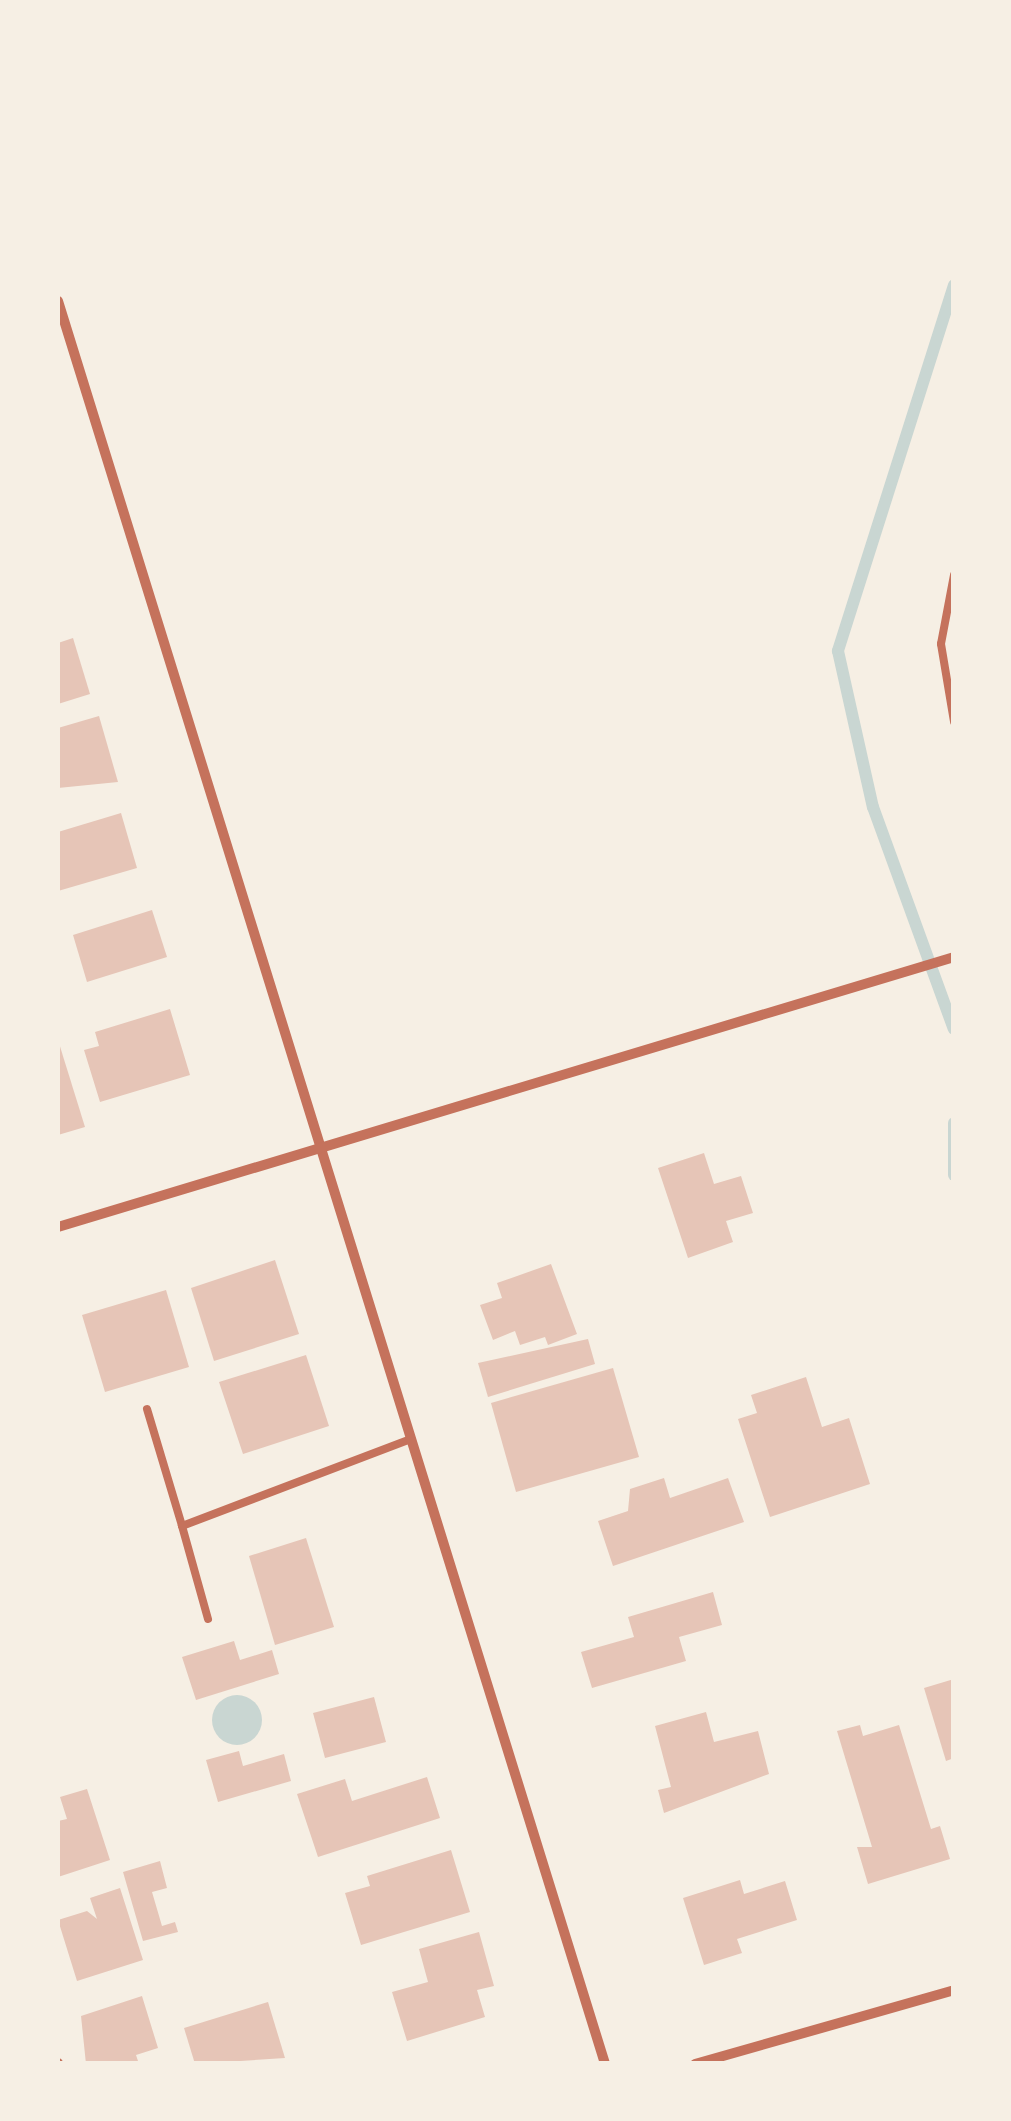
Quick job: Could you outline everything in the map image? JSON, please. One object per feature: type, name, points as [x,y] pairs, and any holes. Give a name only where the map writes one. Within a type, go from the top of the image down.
[{"type":"street","points":[[58,301],[315,1148],[605,2064]]},
{"type":"street","points":[[58,1227],[954,957]]},
{"type":"street","points":[[695,2064],[954,1990]]},
{"type":"lane","points":[[954,575],[941,644],[954,722]]},
{"type":"lane","points":[[146,1409],[208,1619]]},
{"type":"lane","points":[[182,1526],[408,1440]]},
{"type":"shaded area","points":[[237,1695],[254,1703],[262,1720],[254,1737],[237,1745],[220,1737],[212,1720],[220,1703]]},
{"type":"building","points":[[73,638],[90,694],[58,704],[58,643]]},
{"type":"building","points":[[99,716],[118,782],[58,788],[58,728]]},
{"type":"building","points":[[121,813],[137,868],[58,891],[58,832]]},
{"type":"building","points":[[152,910],[167,957],[87,982],[73,935]]},
{"type":"building","points":[[170,1009],[190,1075],[100,1102],[84,1050],[99,1046],[95,1032]]},
{"type":"building","points":[[58,1040],[85,1127],[58,1135]]},
{"type":"building","points":[[704,1153],[714,1184],[741,1176],[753,1213],[726,1221],[733,1242],[688,1258],[658,1168]]},
{"type":"building","points":[[275,1260],[299,1334],[214,1361],[191,1288]]},
{"type":"building","points":[[551,1264],[577,1334],[548,1345],[545,1337],[520,1345],[515,1331],[493,1340],[480,1305],[502,1298],[497,1283]]},
{"type":"building","points":[[166,1290],[189,1367],[105,1392],[82,1315]]},
{"type":"building","points":[[588,1339],[595,1364],[488,1397],[478,1363]]},
{"type":"building","points":[[306,1355],[329,1426],[243,1454],[219,1382]]},
{"type":"building","points":[[613,1368],[639,1457],[516,1492],[491,1403]]},
{"type":"building","points":[[806,1377],[822,1427],[849,1418],[870,1484],[770,1517],[738,1419],[757,1413],[751,1395]]},
{"type":"building","points":[[664,1478],[670,1498],[728,1478],[744,1522],[613,1566],[598,1521],[628,1511],[630,1489]]},
{"type":"building","points":[[306,1538],[334,1627],[275,1645],[249,1556]]},
{"type":"building","points":[[713,1592],[722,1625],[679,1637],[686,1661],[592,1688],[581,1652],[634,1637],[628,1617]]},
{"type":"building","points":[[234,1641],[240,1660],[272,1650],[279,1674],[196,1700],[182,1657]]},
{"type":"building","points":[[954,1679],[954,1758],[946,1761],[924,1688]]},
{"type":"building","points":[[374,1697],[386,1742],[325,1758],[313,1713]]},
{"type":"building","points":[[706,1712],[714,1742],[758,1731],[769,1774],[664,1813],[658,1790],[671,1787],[655,1726]]},
{"type":"building","points":[[860,1725],[863,1736],[899,1725],[931,1829],[940,1826],[950,1859],[868,1884],[857,1847],[872,1847],[837,1731]]},
{"type":"building","points":[[239,1751],[243,1766],[284,1754],[291,1781],[218,1802],[206,1760]]},
{"type":"building","points":[[427,1777],[440,1818],[318,1857],[297,1794],[345,1779],[352,1801]]},
{"type":"building","points":[[87,1789],[110,1860],[58,1877],[58,1821],[67,1819],[60,1797]]},
{"type":"building","points":[[451,1850],[470,1912],[361,1945],[345,1893],[370,1886],[367,1876]]},
{"type":"building","points":[[160,1861],[167,1888],[152,1892],[162,1926],[175,1922],[178,1932],[143,1941],[123,1872]]},
{"type":"building","points":[[740,1880],[744,1894],[785,1881],[797,1920],[737,1939],[742,1953],[704,1965],[683,1898]]},
{"type":"building","points":[[120,1888],[143,1960],[77,1981],[58,1920],[87,1911],[97,1919],[90,1898]]},
{"type":"building","points":[[479,1932],[494,1986],[477,1990],[485,2017],[407,2041],[392,1992],[428,1982],[419,1949]]},
{"type":"building","points":[[142,1996],[158,2048],[136,2055],[139,2064],[86,2064],[81,2016]]},
{"type":"building","points":[[268,2002],[285,2058],[195,2064],[184,2028]]},
{"type":"waterway","points":[[954,285],[838,651],[873,807],[954,1029]]},
{"type":"waterway","points":[[954,1123],[954,1175]]}]
